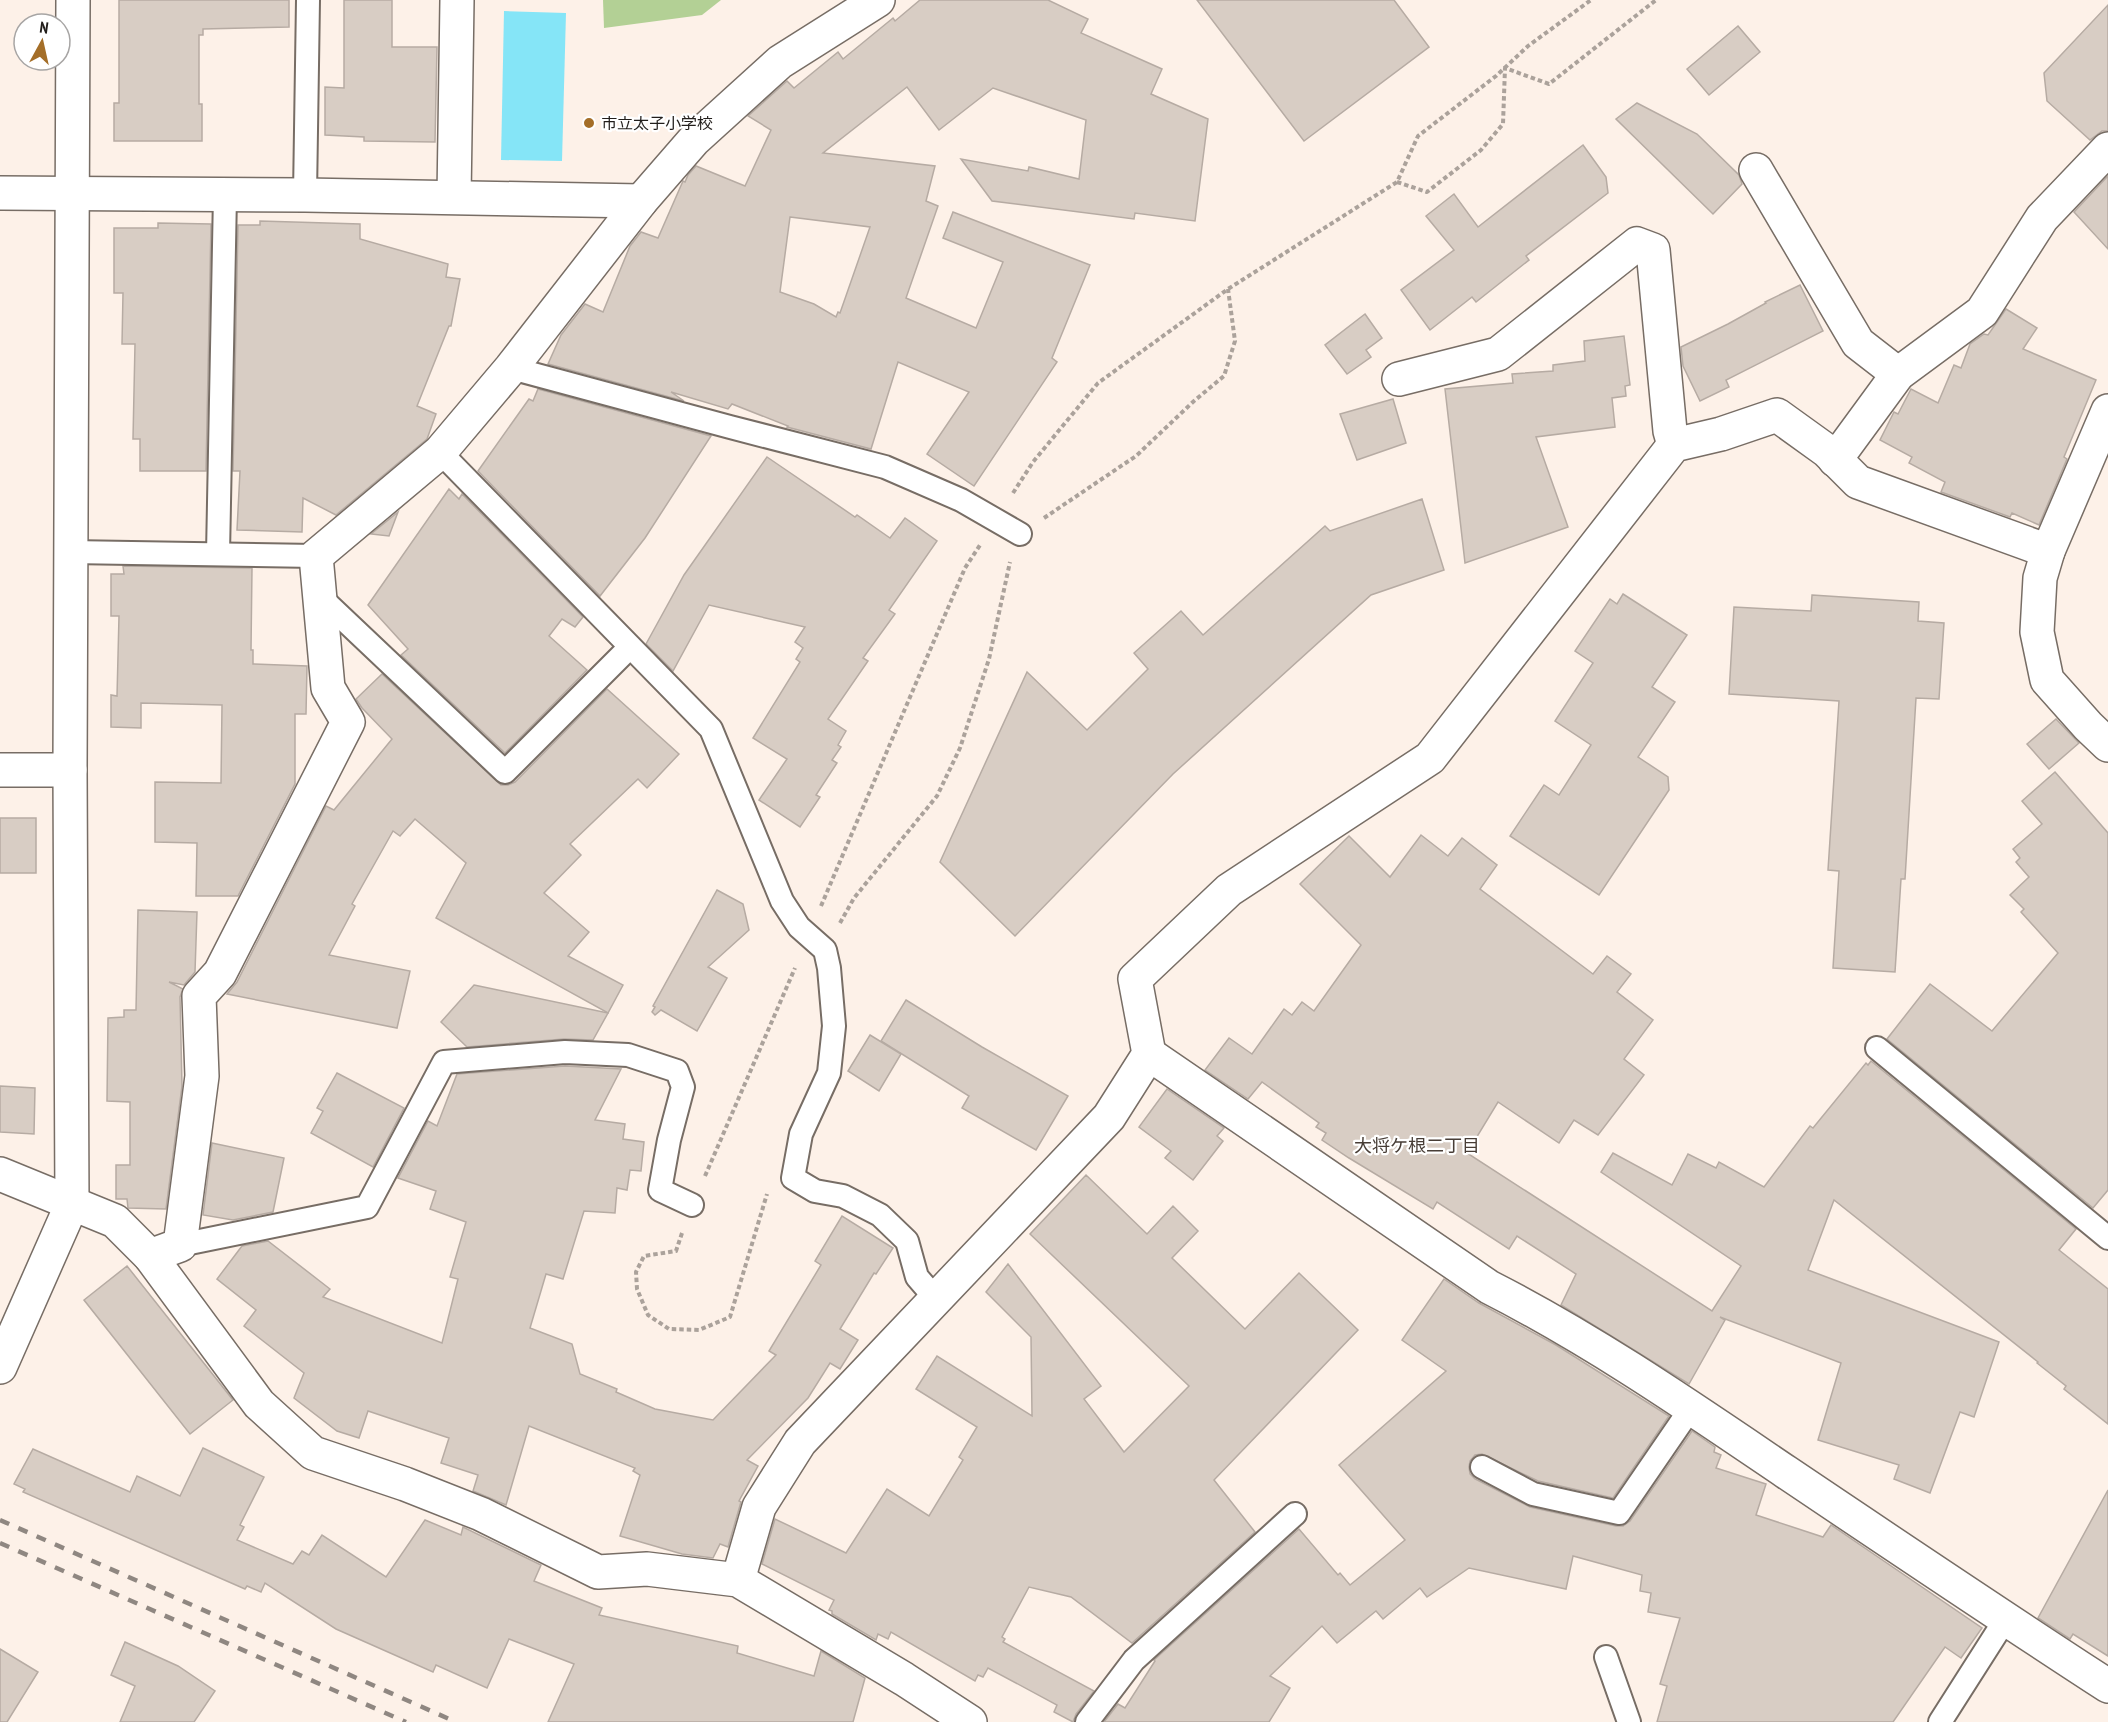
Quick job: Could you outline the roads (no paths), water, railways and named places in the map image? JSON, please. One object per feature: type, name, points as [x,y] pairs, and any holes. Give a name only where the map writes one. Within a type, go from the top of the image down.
[{"type":"street","points":[[0,1366],[72,1204],[70,552],[73,0]]},
{"type":"street","points":[[454,197],[457,0]]},
{"type":"street","points":[[165,1250],[202,1077],[199,996],[220,973],[348,722],[328,688],[316,556],[440,452],[511,368],[642,201],[694,140],[780,62],[878,0]]},
{"type":"street","points":[[1835,460],[1898,374],[1982,312],[2042,218],[2108,149]]},
{"type":"street","points":[[1756,170],[1858,343],[1898,374]]},
{"type":"street","points":[[0,193],[305,195],[642,201]]},
{"type":"street","points":[[1399,379],[1498,354],[1637,244],[1653,250],[1670,431],[1674,446]]},
{"type":"street","points":[[2108,411],[2048,551],[2040,578],[2037,632],[2047,680],[2108,745]]},
{"type":"street","points":[[738,1580],[759,1507],[800,1442],[1109,1117],[1149,1054],[1135,980],[1229,890],[1430,758],[1674,446],[1721,434],[1777,415],[1827,451],[1858,482],[2048,551]]},
{"type":"street","points":[[0,771],[70,771]]},
{"type":"street","points":[[1149,1054],[1489,1287],[1538,1312],[1691,1408],[2005,1620],[2108,1686]]},
{"type":"street","points":[[0,1174],[115,1221],[165,1250],[259,1404],[313,1453],[405,1484],[481,1514],[598,1572],[647,1569],[738,1580],[904,1679],[970,1722]]},
{"type":"lane","points":[[305,195],[308,0]]},
{"type":"lane","points":[[218,554],[225,195]]},
{"type":"lane","points":[[511,368],[885,467],[961,500],[1020,534]]},
{"type":"lane","points":[[440,452],[711,729],[782,901],[799,927],[817,943],[830,968],[834,1026],[829,1073],[801,1134],[794,1178],[815,1191],[843,1196],[880,1215],[907,1241],[917,1277],[936,1299]]},
{"type":"lane","points":[[70,552],[316,556]]},
{"type":"lane","points":[[318,595],[505,772],[630,647]]},
{"type":"lane","points":[[1877,1048],[2108,1238]]},
{"type":"lane","points":[[165,1250],[367,1207],[444,1062],[565,1052],[628,1055],[677,1071],[682,1087],[660,1190],[692,1204]]},
{"type":"lane","points":[[1482,1467],[1533,1494],[1619,1513],[1691,1408]]},
{"type":"lane","points":[[1087,1722],[1134,1660],[1295,1514]]},
{"type":"lane","points":[[1940,1722],[2005,1620]]},
{"type":"lane","points":[[1606,1657],[1629,1722]]},
{"type":"water","points":[[504,11],[566,13],[562,161],[501,160]]},
{"type":"railway","points":[[0,1520],[456,1722]]},
{"type":"railway","points":[[0,1543],[406,1722]]},
{"type":"place","name":"市立太子小学校","points":[[589,123]]},
{"type":"district","name":"大将ケ根二丁目","points":[[1417,1145]]}]
